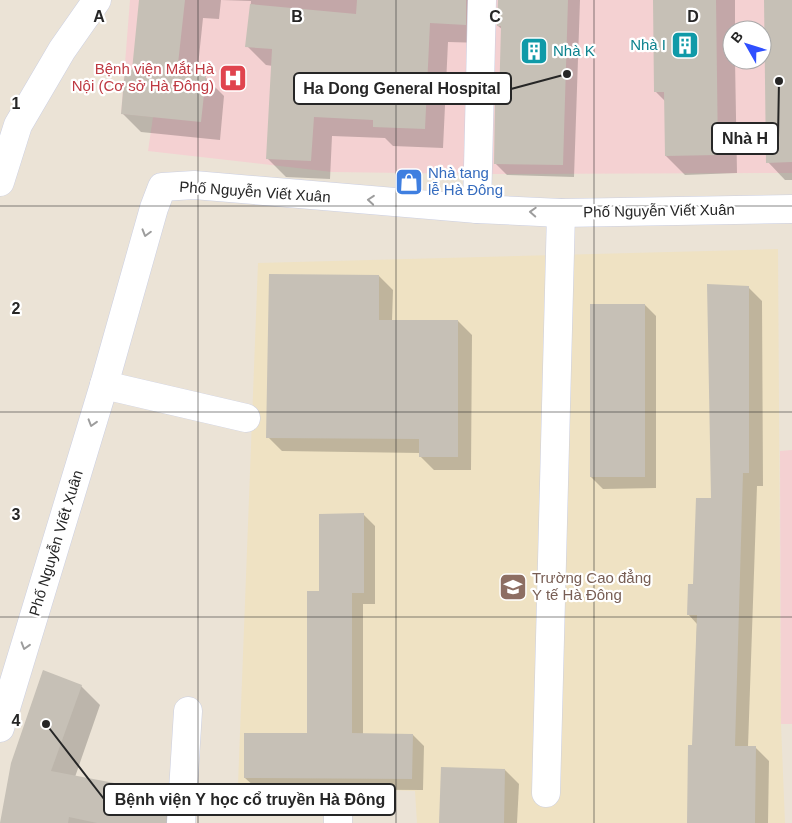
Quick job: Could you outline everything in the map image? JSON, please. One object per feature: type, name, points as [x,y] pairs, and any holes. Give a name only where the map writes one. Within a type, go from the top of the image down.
[{"type":"street","points":[[0,182],[18,126],[62,50],[97,0]]},
{"type":"street","points":[[477,209],[482,0]]},
{"type":"street","name":"Phố Nguyễn Viết Xuân","points":[[0,728],[104,385],[154,208],[162,187],[194,186],[477,209],[561,213],[792,209]]},
{"type":"street","points":[[546,793],[561,213]]},
{"type":"street","points":[[104,385],[246,418]]},
{"type":"street","points":[[181,823],[188,711]]},
{"type":"shaded area","points":[[130,0],[792,0],[792,173],[481,174],[332,172],[148,151],[153,117],[121,114]]},
{"type":"shaded area","name":"Trường Cao đẳng Y tế Hà Đông","points":[[778,249],[781,724],[785,823],[417,823],[415,791],[238,785],[258,263]]},
{"type":"shaded area","points":[[792,450],[792,724],[781,724],[780,451]]},
{"type":"building","points":[[139,0],[185,0],[177,73],[206,76],[201,122],[121,114],[125,69],[132,70]]},
{"type":"building","points":[[357,0],[466,0],[466,25],[430,23],[425,129],[373,127],[373,120],[314,117],[311,161],[266,159],[272,49],[245,47],[250,4],[356,14]]},
{"type":"building","name":"Nhà K","points":[[498,0],[568,0],[563,165],[494,164],[495,102],[499,102],[501,26],[497,26]]},
{"type":"building","name":"Nhà I","points":[[653,0],[716,0],[718,155],[665,156],[664,92],[654,92]]},
{"type":"building","points":[[764,0],[792,0],[792,162],[766,163],[765,70],[772,70],[772,20],[764,20]]},
{"type":"building","points":[[269,274],[379,275],[379,320],[458,320],[458,457],[419,457],[419,439],[266,438]]},
{"type":"building","points":[[707,284],[749,286],[749,473],[743,473],[735,746],[756,746],[755,823],[687,823],[688,745],[692,745],[697,615],[687,615],[688,584],[693,584],[696,498],[711,498]]},
{"type":"building","points":[[590,304],[645,304],[645,477],[590,477]]},
{"type":"building","points":[[364,513],[364,593],[352,593],[352,733],[413,734],[412,779],[244,778],[244,733],[307,733],[307,591],[319,591],[319,514]]},
{"type":"building","points":[[43,670],[82,685],[51,771],[167,793],[166,823],[97,823],[69,817],[68,823],[0,823],[11,763]]},
{"type":"building","points":[[441,767],[505,769],[504,823],[439,823]]},
{"type":"place","name":"Nhà I","points":[[685,45]]},
{"type":"place","name":"Nhà K","points":[[534,51]]},
{"type":"place","name":"Ha Dong General Hospital","points":[[567,74]]},
{"type":"place","name":"Bệnh viện Mắt Hà Nội (Cơ sở Hà Đông)","points":[[233,78]]},
{"type":"place","name":"Nhà H","points":[[779,81]]},
{"type":"place","name":"Nhà tang lễ Hà Đông","points":[[409,182]]},
{"type":"place","name":"Trường Cao đẳng Y tế Hà Đông","points":[[513,587]]},
{"type":"place","name":"Bệnh viện Y học cổ truyền Hà Đông","points":[[46,724]]}]
